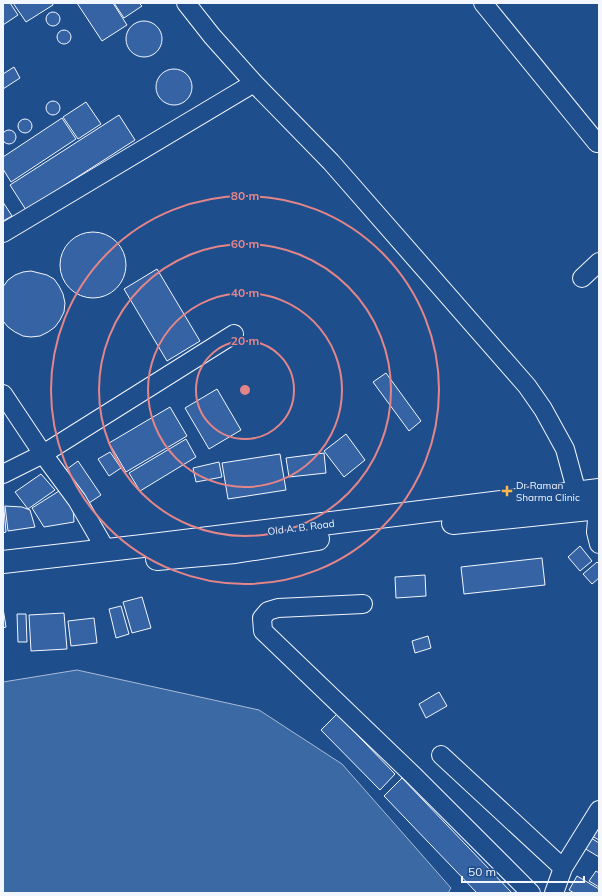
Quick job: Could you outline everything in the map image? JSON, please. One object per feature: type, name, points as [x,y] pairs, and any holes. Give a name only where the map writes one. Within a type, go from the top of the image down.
[{"type":"main road","name":"Old A. B. Road","points":[[3,562],[577,493],[598,502]]},
{"type":"main road","name":"Old A. B. Road","points":[[3,573],[235,552],[355,533],[598,502]]},
{"type":"street","points":[[186,3],[212,36],[254,83],[331,162],[528,386],[543,409],[565,449],[577,493]]},
{"type":"street","points":[[483,3],[598,143]]},
{"type":"street","points":[[3,233],[254,83]]},
{"type":"street","points":[[582,278],[599,262]]},
{"type":"street","points":[[3,474],[43,454],[234,334]]},
{"type":"street","points":[[3,394],[43,454],[77,500],[106,550]]},
{"type":"street","points":[[598,502],[596,532],[599,544]]},
{"type":"street","points":[[363,604],[278,608],[268,611],[262,618],[263,631],[413,775],[530,893]]},
{"type":"street","points":[[441,755],[563,868]]},
{"type":"street","points":[[554,893],[563,868],[599,810]]},
{"type":"water","points":[[77,670],[259,710],[342,764],[451,888],[448,893],[3,893],[3,682]]},
{"type":"building","points":[[3,3],[10,3],[18,15],[3,25]]},
{"type":"building","points":[[13,3],[52,3],[53,5],[26,22]]},
{"type":"building","points":[[77,3],[113,3],[127,25],[102,41]]},
{"type":"building","points":[[114,3],[139,3],[142,6],[124,18]]},
{"type":"building","points":[[50,12],[56,12],[60,16],[60,22],[56,26],[50,26],[46,22],[46,16]]},
{"type":"building","points":[[148,21],[157,26],[161,32],[161,46],[157,52],[148,57],[140,57],[131,52],[127,46],[126,35],[131,26],[137,22]]},
{"type":"building","points":[[61,30],[67,30],[71,34],[71,40],[67,44],[61,44],[57,40],[57,34]]},
{"type":"building","points":[[14,67],[20,78],[3,89],[3,74]]},
{"type":"building","points":[[178,69],[187,74],[191,80],[191,94],[187,100],[178,105],[170,105],[161,100],[157,94],[156,83],[161,74],[167,70]]},
{"type":"building","points":[[53,101],[58,103],[60,108],[58,113],[53,115],[48,113],[46,108],[48,103]]},
{"type":"building","points":[[86,102],[101,124],[78,139],[63,117]]},
{"type":"building","points":[[119,115],[135,140],[26,210],[10,185]]},
{"type":"building","points":[[62,118],[76,139],[11,182],[3,169],[3,157]]},
{"type":"building","points":[[22,119],[28,119],[32,123],[32,129],[28,133],[22,133],[18,129],[18,123]]},
{"type":"building","points":[[9,130],[14,132],[16,137],[14,142],[9,144],[4,142],[2,137],[4,132]]},
{"type":"building","points":[[3,202],[12,216],[3,221]]},
{"type":"building","points":[[93,232],[106,235],[116,242],[123,252],[126,265],[123,278],[116,288],[106,295],[93,298],[80,295],[70,288],[63,278],[60,265],[63,252],[70,242],[80,235]]},
{"type":"building","points":[[157,269],[200,341],[167,361],[124,289]]},
{"type":"building","points":[[31,271],[47,275],[54,279],[63,294],[65,303],[64,312],[55,327],[40,336],[31,337],[23,336],[15,332],[3,321],[3,287],[8,280],[15,275]]},
{"type":"building","points":[[386,373],[421,421],[409,431],[373,382]]},
{"type":"building","points":[[217,389],[241,430],[209,449],[185,408]]},
{"type":"building","points":[[170,407],[187,436],[126,472],[109,443]]},
{"type":"building","points":[[346,434],[365,460],[344,477],[324,451]]},
{"type":"building","points":[[186,439],[196,457],[140,491],[129,473]]},
{"type":"building","points":[[110,452],[121,468],[109,476],[98,459]]},
{"type":"building","points":[[324,453],[326,473],[289,477],[286,458]]},
{"type":"building","points":[[280,454],[286,490],[228,499],[222,463]]},
{"type":"building","points":[[78,461],[101,495],[86,505],[63,472]]},
{"type":"building","points":[[219,462],[222,477],[196,482],[193,468]]},
{"type":"building","points":[[41,474],[55,490],[28,509],[15,492]]},
{"type":"building","points":[[59,491],[73,506],[74,522],[44,527],[32,508]]},
{"type":"building","points":[[3,498],[6,532],[3,533]]},
{"type":"building","points":[[5,506],[22,507],[30,510],[35,527],[8,531]]},
{"type":"building","points":[[580,546],[592,561],[580,571],[568,557]]},
{"type":"building","points":[[542,558],[545,585],[464,594],[461,567]]},
{"type":"building","points":[[597,562],[599,564],[599,578],[592,584],[583,574]]},
{"type":"building","points":[[425,575],[426,596],[396,598],[395,577]]},
{"type":"building","points":[[142,597],[151,628],[132,633],[123,602]]},
{"type":"building","points":[[121,606],[129,634],[116,638],[109,609]]},
{"type":"building","points":[[3,608],[6,627],[3,628]]},
{"type":"building","points":[[64,613],[67,649],[31,651],[29,615]]},
{"type":"building","points":[[17,614],[26,614],[27,642],[18,642]]},
{"type":"building","points":[[94,618],[97,643],[71,646],[68,621]]},
{"type":"building","points":[[428,636],[431,648],[415,653],[412,641]]},
{"type":"building","points":[[439,692],[447,706],[426,718],[419,704]]},
{"type":"building","points":[[337,714],[395,774],[380,790],[321,730]]},
{"type":"building","points":[[402,778],[512,893],[477,893],[384,796]]},
{"type":"building","points":[[599,825],[599,840],[592,836]]},
{"type":"building","points":[[591,838],[599,843],[599,857],[584,848]]},
{"type":"building","points":[[596,871],[599,873],[599,887],[589,881]]},
{"type":"building","points":[[577,876],[599,889],[599,893],[574,893],[569,890]]},
{"type":"place","name":"Dr Raman Sharma Clinic","points":[[507,491]]}]
